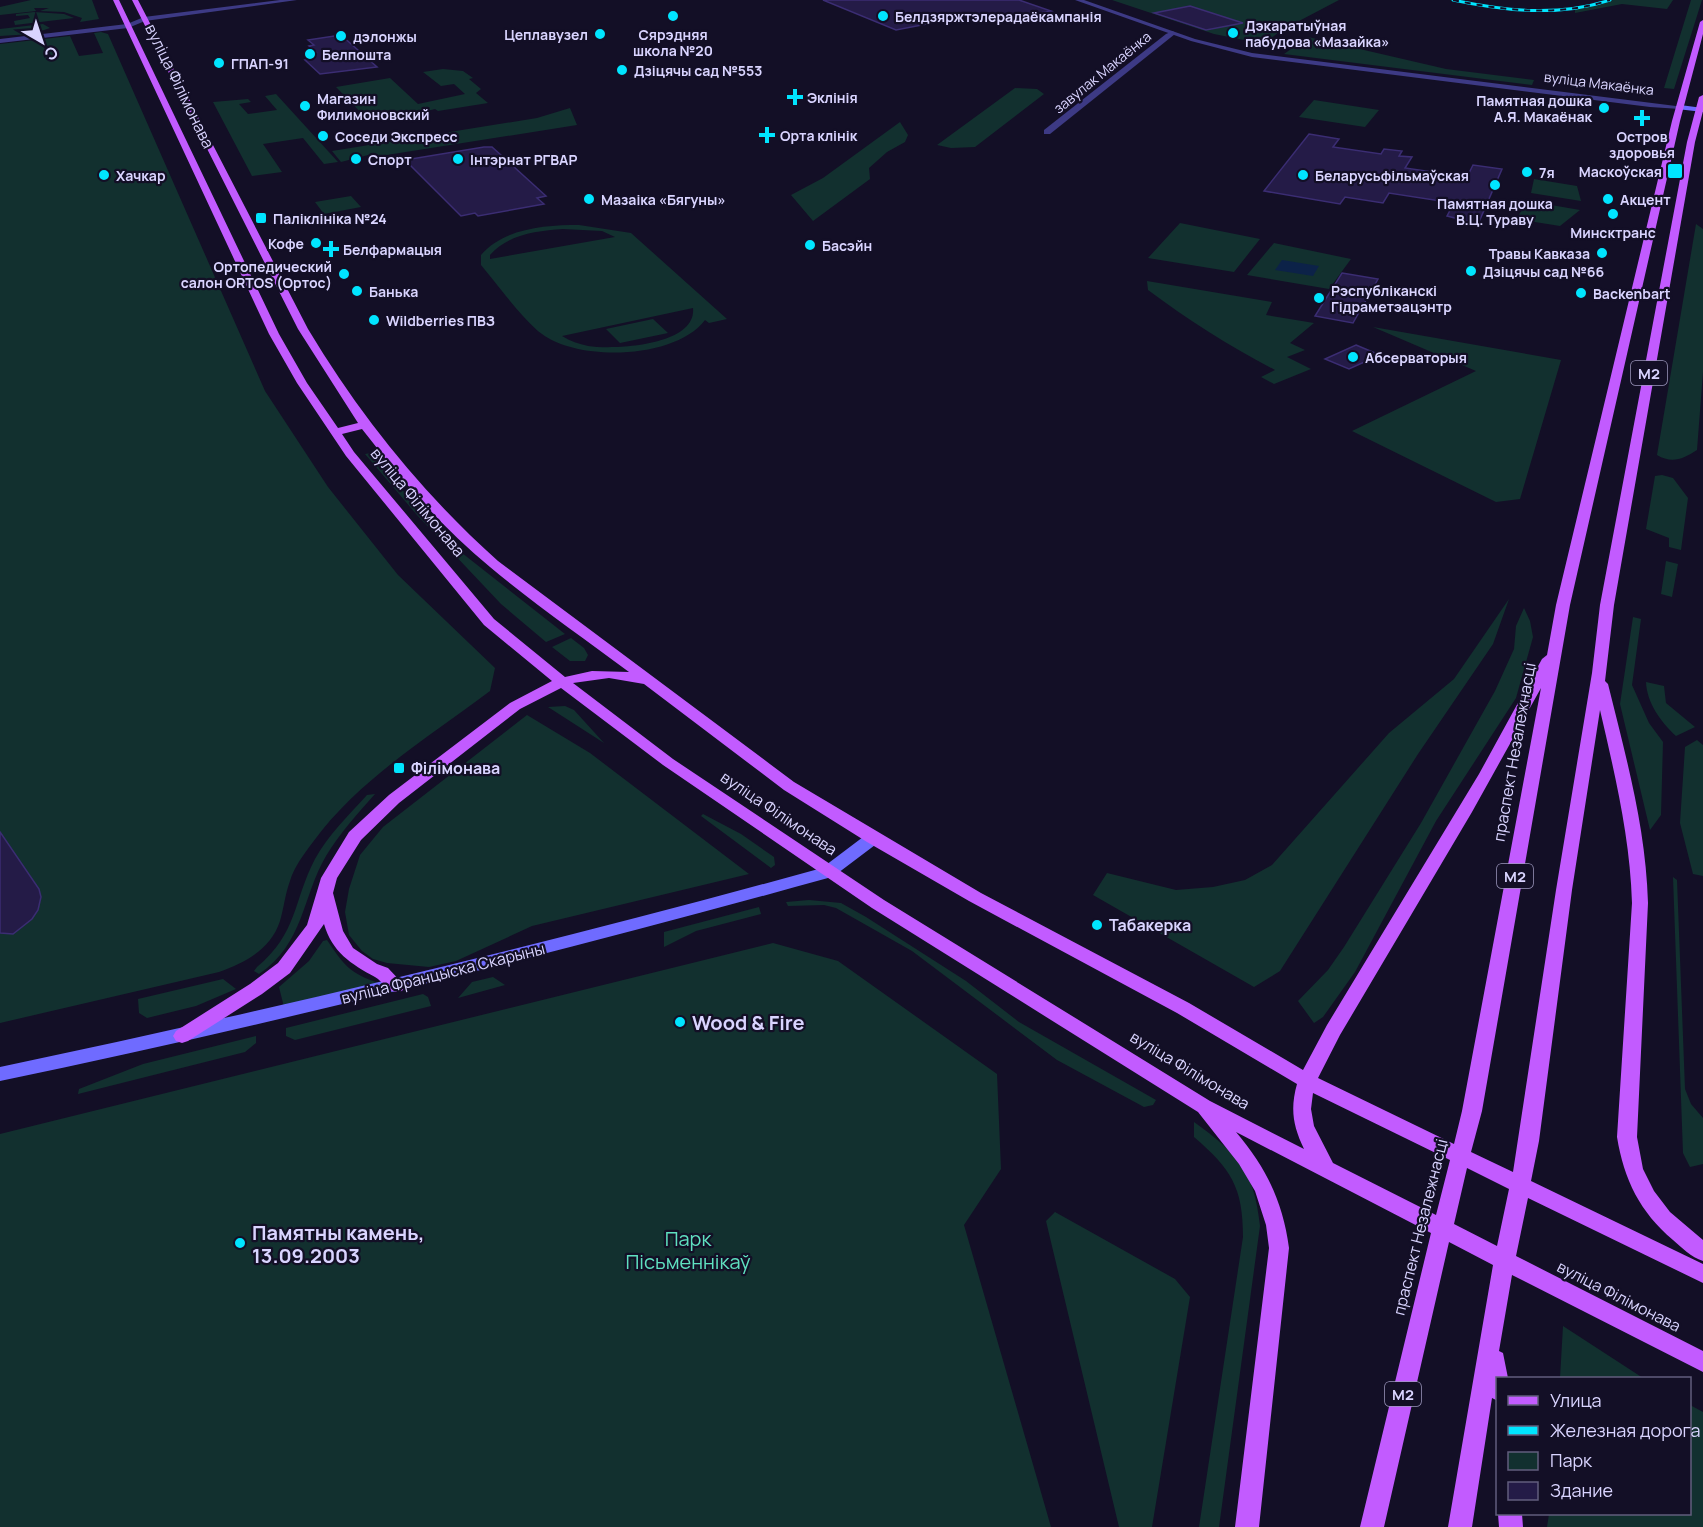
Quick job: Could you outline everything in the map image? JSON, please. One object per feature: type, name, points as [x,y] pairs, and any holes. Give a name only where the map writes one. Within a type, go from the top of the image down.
[{"type":"main road","name":"вуліца Філімонава","points":[[116,0],[188,152],[221,195],[330,377],[405,477],[475,548],[789,786],[873,838],[975,897],[1183,1008],[1307,1082],[1703,1274]]},
{"type":"main road","name":"вуліца Філімонава","points":[[135,0],[210,149],[221,195],[274,334],[334,432],[489,622],[562,682],[668,762],[828,872],[1203,1106],[1703,1362]]},
{"type":"main road","name":"праспект Незалежнасці","points":[[1372,1527],[1472,1111],[1563,605],[1680,107],[1703,22]]},
{"type":"main road","points":[[155,83],[176,80]]},
{"type":"main road","points":[[1680,107],[1702,105]]},
{"type":"main road","name":"М2","points":[[1460,1527],[1493,1339],[1497,1299],[1529,1141],[1607,605],[1672,241],[1702,105]]},
{"type":"main road","points":[[188,152],[210,149]]},
{"type":"main road","points":[[334,432],[364,425]]},
{"type":"main road","points":[[1325,1167],[1302,1118],[1302,1101],[1307,1082],[1516,724],[1557,642]]},
{"type":"main road","points":[[1599,672],[1631,808],[1639,867],[1640,903],[1627,1137],[1635,1175],[1654,1207],[1671,1226],[1703,1252]]},
{"type":"main road","points":[[182,1036],[234,1004],[284,968],[315,927],[324,891],[345,849],[379,812],[515,706],[562,682],[584,676],[628,675],[653,685]]},
{"type":"main road","name":"вуліца Францыска Скарыны","points":[[0,1074],[182,1036],[396,986],[828,872],[873,838]]},
{"type":"main road","points":[[324,891],[335,932],[344,947],[357,960],[382,973],[396,986]]},
{"type":"main road","points":[[1203,1106],[1252,1166],[1268,1194],[1277,1221],[1279,1248],[1247,1527]]},
{"type":"main road","points":[[1493,1339],[1496,1377]]},
{"type":"main road","points":[[1659,1341],[1703,1368]]},
{"type":"street","points":[[0,41],[128,26],[144,19],[294,0]]},
{"type":"street","name":"вуліца Макаёнка","points":[[1078,0],[1173,33],[1262,55],[1680,107]]},
{"type":"street","name":"вуліца Макаёнка","points":[[1091,0],[1262,55]]},
{"type":"street","name":"завулак Макаёнка","points":[[1047,132],[1173,33]]},
{"type":"green space","points":[[31,0],[92,0],[99,19],[80,22],[82,18],[64,12],[40,11],[49,8],[34,8],[36,11],[0,15],[0,7]]},
{"type":"green space","points":[[1112,0],[1339,0],[1280,31],[1264,44],[1214,34]]},
{"type":"green space","points":[[1613,0],[1673,0],[1667,9],[1622,4],[1575,13],[1575,9]]},
{"type":"green space","points":[[1691,0],[1702,0],[1674,89],[1664,88]]},
{"type":"green space","points":[[34,12],[64,14],[74,18],[15,25],[14,21],[30,18],[28,15],[16,16],[16,14]]},
{"type":"green space","points":[[43,24],[50,28],[32,34],[0,36],[0,29]]},
{"type":"green space","points":[[94,33],[108,34],[265,391],[328,487],[398,575],[495,668],[490,691],[396,760],[351,798],[331,819],[297,866],[288,886],[276,931],[256,954],[219,972],[0,1023],[0,44],[70,36],[79,56],[103,53]]},
{"type":"green space","points":[[1308,37],[1446,69],[1534,80],[1532,85],[1284,54]]},
{"type":"green space","points":[[443,69],[463,71],[473,78],[469,79],[481,89],[476,93],[488,103],[438,111],[435,109],[407,116],[401,111],[378,114],[368,120],[336,87],[390,78],[418,104],[465,94],[454,84],[441,86],[423,72]]},
{"type":"green space","points":[[1015,88],[1037,89],[1044,94],[975,147],[951,148],[937,145]]},
{"type":"green space","points":[[276,94],[338,162],[324,164],[303,138],[263,144],[282,172],[252,176],[213,102],[248,99],[251,102],[239,104],[248,114],[277,110],[265,96]]},
{"type":"green space","points":[[1314,100],[1379,110],[1365,127],[1299,117]]},
{"type":"green space","points":[[570,108],[577,125],[374,157],[372,154],[341,162],[332,151],[537,118]]},
{"type":"green space","points":[[900,122],[908,135],[905,142],[887,152],[869,168],[870,179],[813,221],[791,195],[823,178]]},
{"type":"green space","points":[[1534,179],[1577,186],[1581,201],[1531,193]]},
{"type":"green space","points":[[351,196],[361,207],[324,214],[315,202]]},
{"type":"green space","points":[[1528,201],[1580,210],[1560,226],[1516,219]]},
{"type":"green space","points":[[1180,223],[1260,239],[1234,272],[1148,258]]},
{"type":"green space","points":[[1696,224],[1703,229],[1703,372],[1697,450],[1673,460],[1657,455]]},
{"type":"green space","points":[[566,225],[631,233],[727,319],[709,323],[705,320],[691,333],[672,343],[626,352],[579,349],[558,343],[542,334],[519,311],[481,265],[481,255],[490,246],[513,234],[540,227]],"holes":[[[563,229],[602,231],[615,237],[490,259],[490,255],[497,248],[514,238]],[[693,308],[691,321],[682,331],[652,343],[600,347],[581,344],[562,336]]]},
{"type":"green space","points":[[1274,243],[1351,259],[1329,289],[1247,275]]},
{"type":"green space","points":[[1147,281],[1272,302],[1266,315],[1314,323],[1290,343],[1305,350],[1287,357],[1311,369],[1274,384],[1261,377],[1275,370],[1179,312],[1148,290]]},
{"type":"green space","points":[[653,319],[668,333],[620,343],[606,329]]},
{"type":"green space","points":[[1373,327],[1561,360],[1520,499],[1496,502],[1352,431],[1476,371]]},
{"type":"green space","points":[[371,453],[422,513],[462,553],[565,634],[546,642],[501,604],[417,515],[365,454]]},
{"type":"green space","points":[[1655,476],[1673,478],[1688,498],[1681,550],[1669,547],[1669,538],[1646,529]]},
{"type":"green space","points":[[1666,561],[1678,564],[1672,597],[1661,594]]},
{"type":"green space","points":[[1509,599],[1493,644],[1418,754],[1280,971],[1254,987],[1093,895],[1107,873],[1176,890],[1213,887],[1245,880],[1272,865],[1389,733],[1454,679]]},
{"type":"green space","points":[[1524,608],[1530,621],[1533,637],[1516,698],[1436,821],[1355,972],[1323,1017],[1314,1023],[1298,1001],[1328,970],[1344,947],[1421,823],[1495,691],[1514,649],[1516,626]]},
{"type":"green space","points":[[1633,617],[1641,619],[1632,685],[1649,723],[1663,742],[1661,815],[1650,830],[1620,704]]},
{"type":"green space","points":[[571,638],[584,648],[588,655],[585,661],[570,661],[552,647]]},
{"type":"green space","points":[[1646,682],[1664,686],[1666,703],[1695,727],[1676,736],[1655,711]]},
{"type":"green space","points":[[565,706],[574,710],[604,743],[548,707]]},
{"type":"green space","points":[[527,715],[590,753],[749,874],[532,926],[456,961],[429,967],[387,963],[373,959],[362,951],[349,935],[345,912],[349,889],[360,855],[383,827]]},
{"type":"green space","points":[[1697,740],[1703,745],[1703,876],[1693,874],[1680,823],[1685,747]]},
{"type":"green space","points":[[375,794],[343,831],[326,856],[294,934],[285,949],[259,974],[254,971],[280,942],[288,929],[308,874],[320,850],[367,795]]},
{"type":"green space","points":[[703,814],[741,834],[774,857],[775,865],[771,868],[701,816]]},
{"type":"green space","points":[[1673,877],[1677,880],[1685,1089],[1691,1104],[1703,1118],[1703,1164],[1690,1167],[1683,1153]]},
{"type":"green space","points":[[809,900],[841,903],[866,917],[966,981],[1019,1022],[1156,1100],[1153,1105],[1144,1107],[1057,1060],[912,951],[836,908],[824,905],[788,906],[786,902]]},
{"type":"green space","points":[[759,907],[761,914],[696,931],[664,947],[664,932]]},
{"type":"green space","points":[[327,940],[338,956],[354,972],[379,983],[284,1007],[279,987],[309,961],[323,941]]},
{"type":"green space","name":"Парк Пісьменнікаў","points":[[773,943],[838,961],[997,1074],[1001,1169],[964,1225],[1051,1527],[0,1527],[0,1134]]},
{"type":"green space","points":[[493,977],[505,985],[458,998],[472,982]]},
{"type":"green space","points":[[223,979],[236,989],[196,1006],[147,1018],[139,1013],[138,999]]},
{"type":"green space","points":[[423,994],[428,997],[431,1006],[295,1040],[286,1036],[286,1028]]},
{"type":"green space","points":[[256,1036],[256,1043],[245,1052],[78,1094],[79,1089],[143,1064]]},
{"type":"green space","points":[[1194,1122],[1233,1154],[1241,1165],[1253,1191],[1260,1226],[1219,1527],[1199,1527],[1243,1237],[1242,1220],[1241,1205],[1232,1180],[1217,1159],[1194,1137]]},
{"type":"green space","points":[[1055,1212],[1175,1279],[1190,1297],[1152,1527],[1119,1527],[1046,1221]]},
{"type":"green space","points":[[1563,1326],[1641,1377],[1560,1377]]},
{"type":"green space","points":[[1691,1406],[1703,1412],[1703,1527],[1547,1527],[1549,1515],[1691,1515]]},
{"type":"water","points":[[1282,260],[1319,266],[1313,276],[1275,270]]},
{"type":"building","name":"Белдзяржтэлерадаёкампанія","points":[[823,0],[1019,0],[1051,11],[998,21],[979,14],[896,30]]},
{"type":"building","points":[[1190,6],[1243,23],[1206,30],[1154,13]]},
{"type":"building","points":[[341,35],[377,67],[320,74],[305,60],[311,59],[305,54],[316,52],[309,46],[314,45],[308,40]]},
{"type":"building","points":[[1309,134],[1339,139],[1333,147],[1381,154],[1384,149],[1402,151],[1399,156],[1412,157],[1405,168],[1467,177],[1473,165],[1502,169],[1478,224],[1447,216],[1454,203],[1389,193],[1383,203],[1345,197],[1340,204],[1264,191]]},
{"type":"building","points":[[492,147],[546,196],[537,198],[544,204],[478,216],[475,213],[461,216],[405,160]]},
{"type":"building","points":[[1342,273],[1378,279],[1353,323],[1315,316]]},
{"type":"building","name":"Абсерваторыя","points":[[1356,345],[1380,355],[1349,369],[1325,359]]},
{"type":"building","points":[[0,832],[39,889],[41,897],[38,910],[32,919],[13,934],[0,933]]},
{"type":"railway","points":[[1453,0],[1492,7],[1532,10],[1571,9],[1610,0]]},
{"type":"place","name":"Сярэдняя школа №20","points":[[673,16]]},
{"type":"place","name":"Белдзяржтэлерадаёкампанія","points":[[883,16]]},
{"type":"place","name":"Дэкаратыўная пабудова «Мазайка»","points":[[1233,33]]},
{"type":"place","name":"Цеплавузел","points":[[600,34]]},
{"type":"place","name":"дэлонжы","points":[[341,36]]},
{"type":"place","name":"Белпошта","points":[[310,54]]},
{"type":"place","name":"ГПАП-91","points":[[219,63]]},
{"type":"place","name":"Дзіцячы сад №553","points":[[622,70]]},
{"type":"place","name":"Эклінія","points":[[795,97]]},
{"type":"place","name":"Магазин Филимоновский","points":[[305,106]]},
{"type":"place","name":"Памятная дошка А.Я. Макаёнак","points":[[1604,108]]},
{"type":"place","name":"Остров здоровья","points":[[1642,118]]},
{"type":"place","name":"Орта клінік","points":[[767,135]]},
{"type":"place","name":"Соседи Экспресс","points":[[323,136]]},
{"type":"place","name":"Спорт","points":[[356,159]]},
{"type":"place","name":"Інтэрнат РГВАР","points":[[458,159]]},
{"type":"place","name":"Маскоўская","points":[[1675,171]]},
{"type":"place","name":"7я","points":[[1527,172]]},
{"type":"place","name":"Хачкар","points":[[104,175]]},
{"type":"place","name":"Беларусьфільмаўская","points":[[1303,175]]},
{"type":"place","name":"Памятная дошка В.Ц. Тураву","points":[[1495,185]]},
{"type":"place","name":"Мазаіка «Бягуны»","points":[[589,199]]},
{"type":"place","name":"Акцент","points":[[1608,199]]},
{"type":"place","name":"Минсктранс","points":[[1613,214]]},
{"type":"place","name":"Паліклініка №24","points":[[261,218]]},
{"type":"place","name":"Кофе","points":[[316,243]]},
{"type":"place","name":"Басэйн","points":[[810,245]]},
{"type":"place","name":"Белфармацыя","points":[[331,249]]},
{"type":"place","name":"Травы Кавказа","points":[[1602,253]]},
{"type":"place","name":"Дзіцячы сад №66","points":[[1471,271]]},
{"type":"place","name":"Ортопедический салон ORTOS (Ортос)","points":[[344,274]]},
{"type":"place","name":"Банька","points":[[357,291]]},
{"type":"place","name":"Backenbart","points":[[1581,293]]},
{"type":"place","name":"Рэспубліканскі Гідраметэацэнтр","points":[[1319,298]]},
{"type":"place","name":"Wildberries ПВЗ","points":[[374,320]]},
{"type":"place","name":"Абсерваторыя","points":[[1353,357]]},
{"type":"place","name":"Філімонава","points":[[399,768]]},
{"type":"place","name":"Табакерка","points":[[1097,925]]},
{"type":"place","name":"Wood & Fire","points":[[680,1022]]},
{"type":"place","name":"Памятны камень, 13.09.2003","points":[[240,1243]]}]
